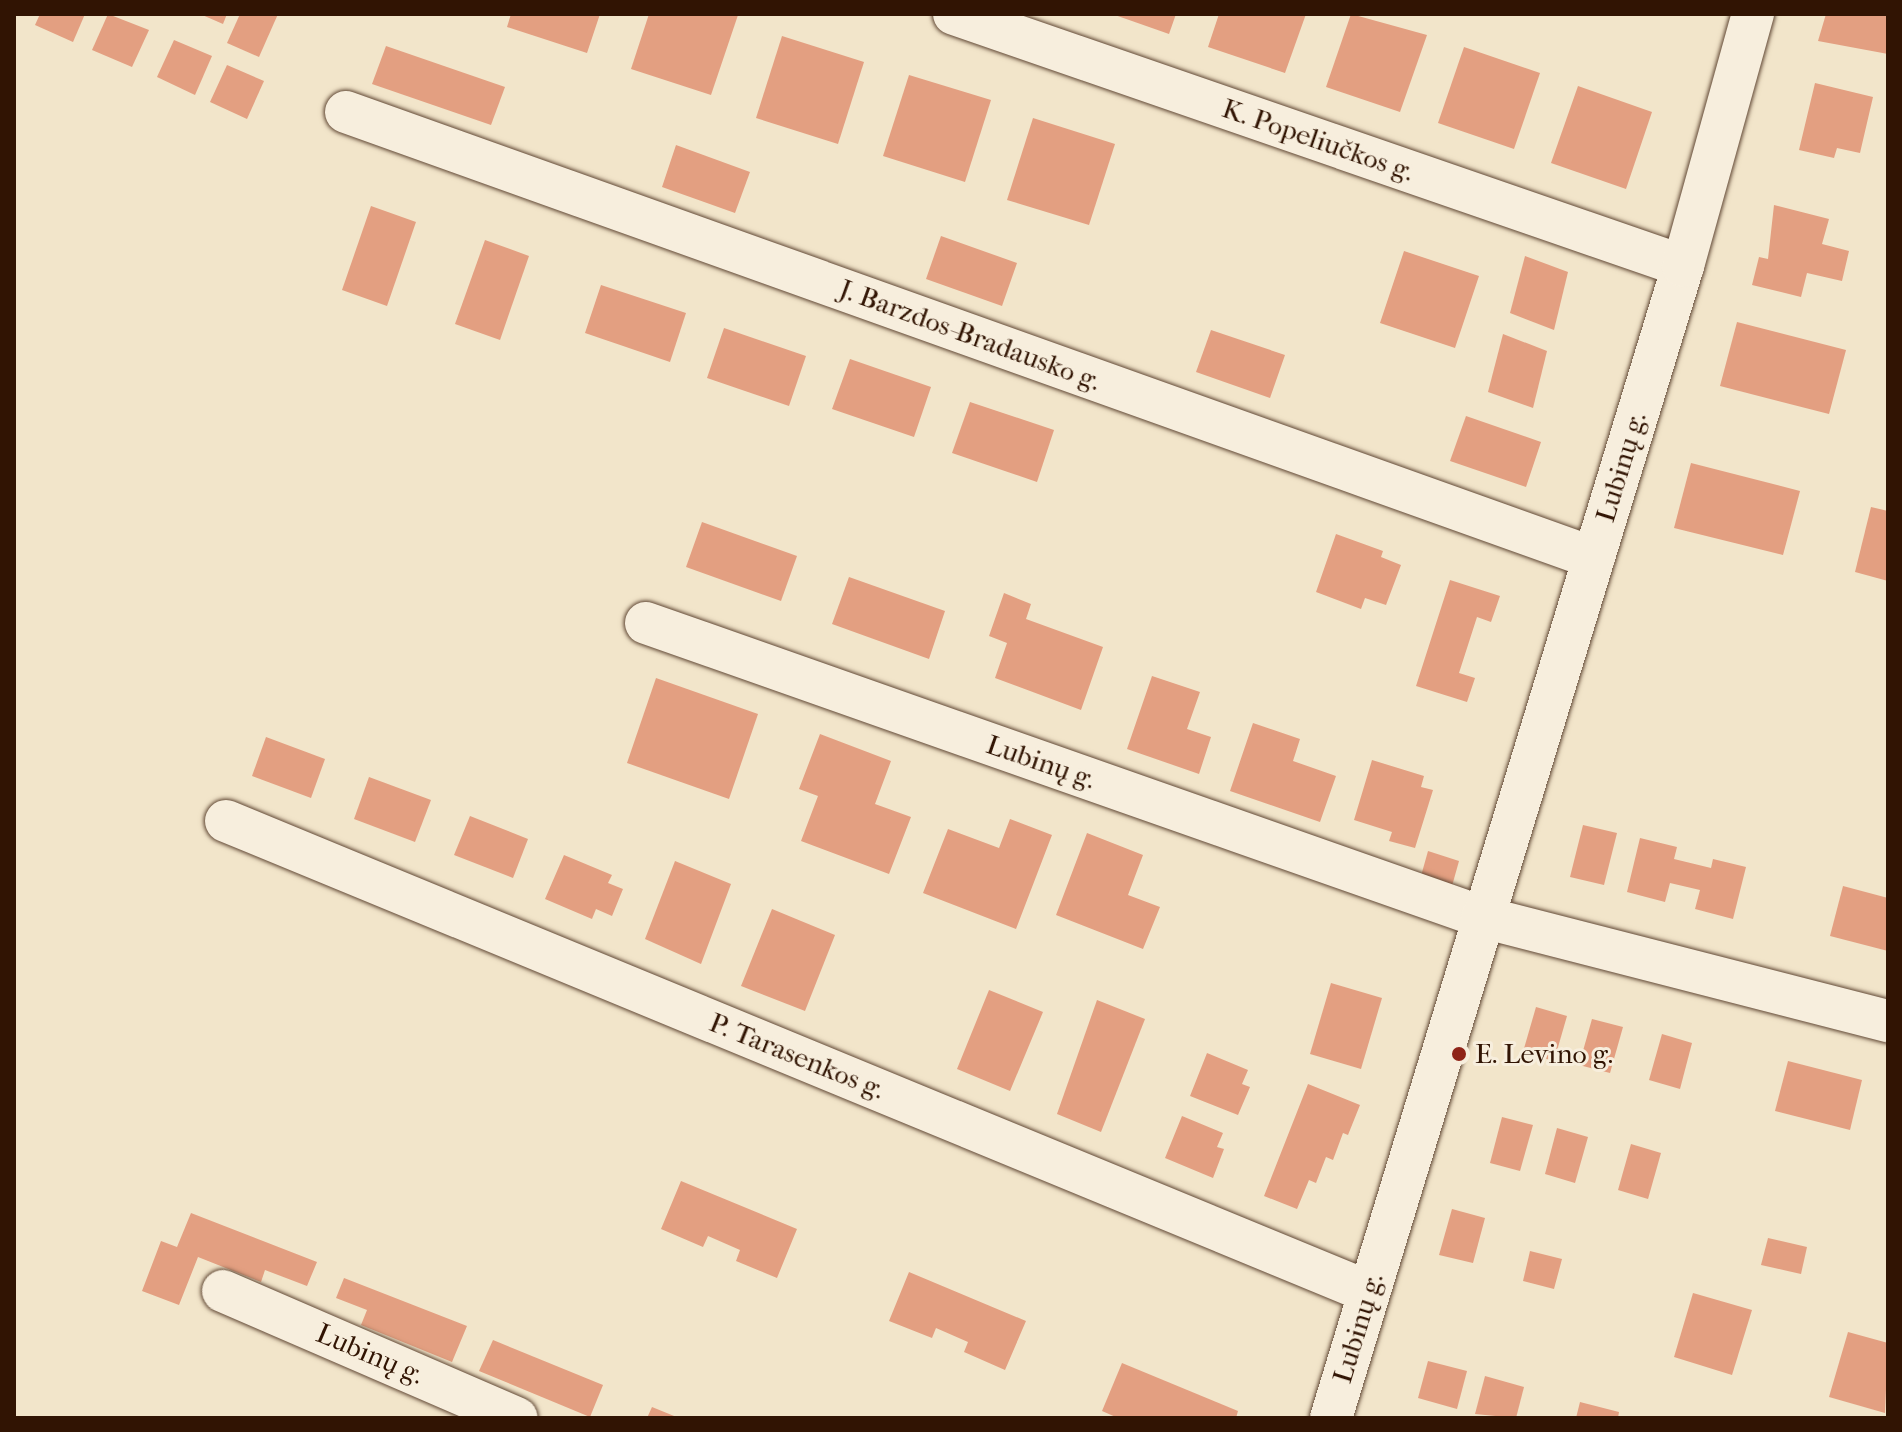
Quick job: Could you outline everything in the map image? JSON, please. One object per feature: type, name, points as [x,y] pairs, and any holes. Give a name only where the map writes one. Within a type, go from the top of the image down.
[{"type":"street","name":"K. Popeliučkos g.","points":[[954,14],[1683,266]]},
{"type":"street","name":"Lubinų g.","points":[[1331,1418],[1683,266],[1753,14]]},
{"type":"street","name":"J. Barzdos-Bradausko g.","points":[[346,112],[1594,558]]},
{"type":"street","name":"Lubinų g.","points":[[646,623],[1482,917]]},
{"type":"street","name":"P. Tarasenkos g.","points":[[226,821],[1369,1292]]},
{"type":"street","points":[[1482,917],[1888,1021]]},
{"type":"street","name":"Lubinų g.","points":[[223,1291],[517,1418]]},
{"type":"building","points":[[40,14],[85,14],[73,42],[35,25]]},
{"type":"building","points":[[108,14],[149,30],[132,67],[92,50]]},
{"type":"building","points":[[200,14],[227,14],[223,24]]},
{"type":"building","points":[[240,14],[278,14],[259,57],[227,43]]},
{"type":"building","points":[[511,14],[600,14],[587,53],[507,27]]},
{"type":"building","points":[[649,14],[738,15],[711,95],[631,69]]},
{"type":"building","points":[[1112,14],[1176,14],[1169,34]]},
{"type":"building","points":[[1219,14],[1306,14],[1285,73],[1208,47]]},
{"type":"building","points":[[1351,14],[1427,35],[1400,112],[1326,87]]},
{"type":"building","points":[[1826,14],[1888,14],[1888,54],[1818,41]]},
{"type":"building","points":[[782,36],[864,62],[838,144],[756,118]]},
{"type":"building","points":[[174,40],[212,56],[195,95],[157,77]]},
{"type":"building","points":[[386,46],[505,87],[491,125],[372,84]]},
{"type":"building","points":[[1464,47],[1540,73],[1514,149],[1438,123]]},
{"type":"building","points":[[227,65],[264,81],[247,119],[210,102]]},
{"type":"building","points":[[909,75],[991,100],[965,182],[883,156]]},
{"type":"building","points":[[1815,83],[1873,97],[1860,153],[1837,148],[1834,158],[1799,150]]},
{"type":"building","points":[[1578,86],[1652,112],[1626,189],[1551,163]]},
{"type":"building","points":[[1033,118],[1115,144],[1089,225],[1007,200]]},
{"type":"building","points":[[676,145],[750,172],[735,213],[662,187]]},
{"type":"building","points":[[1774,205],[1829,219],[1822,244],[1849,251],[1842,281],[1807,273],[1801,297],[1752,285],[1759,257],[1768,259]]},
{"type":"building","points":[[371,206],[416,222],[387,306],[342,290]]},
{"type":"building","points":[[941,236],[1017,263],[1002,306],[926,279]]},
{"type":"building","points":[[485,240],[529,256],[500,340],[455,324]]},
{"type":"building","points":[[1404,251],[1479,276],[1455,348],[1380,323]]},
{"type":"building","points":[[1525,256],[1568,272],[1554,330],[1510,313]]},
{"type":"building","points":[[601,285],[686,313],[670,362],[585,333]]},
{"type":"building","points":[[1737,322],[1846,350],[1829,414],[1720,386]]},
{"type":"building","points":[[724,328],[806,356],[789,406],[707,378]]},
{"type":"building","points":[[1211,330],[1285,355],[1270,398],[1196,372]]},
{"type":"building","points":[[1503,334],[1547,351],[1533,408],[1488,392]]},
{"type":"building","points":[[850,359],[931,387],[914,437],[832,409]]},
{"type":"building","points":[[970,402],[1054,430],[1037,482],[952,453]]},
{"type":"building","points":[[1466,416],[1541,442],[1526,487],[1450,461]]},
{"type":"building","points":[[1691,463],[1800,491],[1783,555],[1674,528]]},
{"type":"building","points":[[1871,507],[1888,511],[1888,581],[1855,572]]},
{"type":"building","points":[[702,522],[797,556],[781,601],[686,567]]},
{"type":"building","points":[[1336,534],[1383,551],[1381,557],[1401,565],[1386,605],[1365,598],[1361,609],[1316,592]]},
{"type":"building","points":[[849,577],[945,611],[929,659],[832,624]]},
{"type":"building","points":[[1450,580],[1500,596],[1491,622],[1477,617],[1459,673],[1475,678],[1467,702],[1416,686]]},
{"type":"building","points":[[1004,593],[1031,604],[1026,619],[1103,647],[1081,710],[995,678],[1007,643],[989,636]]},
{"type":"building","points":[[1152,676],[1200,692],[1187,729],[1211,737],[1199,774],[1127,749]]},
{"type":"building","points":[[656,678],[758,714],[729,799],[627,763]]},
{"type":"building","points":[[1253,723],[1300,739],[1293,761],[1336,776],[1320,822],[1230,791]]},
{"type":"building","points":[[820,734],[891,761],[875,804],[911,817],[889,874],[801,841],[818,796],[799,789]]},
{"type":"building","points":[[266,737],[325,759],[311,798],[252,776]]},
{"type":"building","points":[[1372,760],[1424,776],[1421,787],[1433,790],[1415,848],[1389,841],[1392,832],[1354,820]]},
{"type":"building","points":[[369,777],[431,800],[415,842],[354,819]]},
{"type":"building","points":[[470,816],[528,839],[513,878],[454,855]]},
{"type":"building","points":[[1010,819],[1052,835],[1016,929],[923,893],[948,829],[999,848]]},
{"type":"building","points":[[1583,825],[1617,833],[1604,885],[1570,877]]},
{"type":"building","points":[[1087,833],[1143,855],[1128,895],[1160,907],[1143,949],[1056,915]]},
{"type":"building","points":[[1640,838],[1677,847],[1674,859],[1711,868],[1713,859],[1746,867],[1733,919],[1695,909],[1700,890],[1670,883],[1665,902],[1627,892]]},
{"type":"building","points":[[1428,851],[1459,861],[1452,886],[1421,876]]},
{"type":"building","points":[[564,855],[612,875],[608,883],[623,889],[612,916],[596,909],[592,919],[545,899]]},
{"type":"building","points":[[675,861],[731,884],[701,964],[645,939]]},
{"type":"building","points":[[1843,886],[1888,898],[1888,951],[1830,936]]},
{"type":"building","points":[[772,909],[835,935],[805,1011],[741,986]]},
{"type":"building","points":[[1331,983],[1382,998],[1361,1069],[1310,1054]]},
{"type":"building","points":[[989,990],[1043,1012],[1010,1091],[957,1069]]},
{"type":"building","points":[[1097,1000],[1145,1019],[1101,1132],[1057,1114]]},
{"type":"building","points":[[1536,1007],[1567,1016],[1554,1061],[1523,1052]]},
{"type":"building","points":[[1592,1019],[1623,1027],[1610,1073],[1579,1065]]},
{"type":"building","points":[[1662,1034],[1692,1043],[1680,1089],[1649,1080]]},
{"type":"building","points":[[1207,1053],[1248,1070],[1242,1084],[1250,1087],[1238,1115],[1190,1096]]},
{"type":"building","points":[[1788,1061],[1862,1080],[1850,1130],[1775,1111]]},
{"type":"building","points":[[1308,1084],[1360,1105],[1348,1135],[1343,1133],[1333,1160],[1326,1157],[1316,1183],[1309,1180],[1297,1209],[1264,1196]]},
{"type":"building","points":[[1182,1116],[1223,1133],[1217,1147],[1224,1149],[1213,1178],[1165,1158]]},
{"type":"building","points":[[1502,1117],[1533,1125],[1520,1171],[1490,1163]]},
{"type":"building","points":[[1557,1128],[1588,1137],[1575,1183],[1545,1174]]},
{"type":"building","points":[[1631,1144],[1661,1153],[1648,1199],[1618,1190]]},
{"type":"building","points":[[681,1181],[797,1229],[777,1278],[736,1261],[740,1250],[708,1236],[703,1247],[661,1229]]},
{"type":"building","points":[[1452,1209],[1485,1218],[1473,1263],[1439,1255]]},
{"type":"building","points":[[191,1213],[317,1262],[307,1286],[265,1270],[261,1282],[198,1257],[179,1305],[142,1291],[161,1241],[177,1247]]},
{"type":"building","points":[[1768,1238],[1807,1247],[1801,1274],[1761,1265]]},
{"type":"building","points":[[1530,1251],[1562,1259],[1554,1289],[1523,1281]]},
{"type":"building","points":[[909,1272],[1026,1321],[1005,1370],[964,1352],[968,1342],[936,1328],[932,1338],[889,1321]]},
{"type":"building","points":[[344,1278],[467,1326],[452,1362],[361,1325],[367,1310],[336,1298]]},
{"type":"building","points":[[1693,1293],[1752,1310],[1732,1375],[1674,1357]]},
{"type":"building","points":[[1848,1332],[1888,1343],[1885,1413],[1829,1397]]},
{"type":"building","points":[[493,1340],[603,1385],[590,1417],[479,1371]]},
{"type":"building","points":[[1428,1361],[1467,1371],[1457,1409],[1418,1398]]},
{"type":"building","points":[[1122,1363],[1238,1411],[1236,1418],[1118,1418],[1102,1411]]},
{"type":"building","points":[[1485,1376],[1524,1387],[1516,1418],[1475,1414]]},
{"type":"building","points":[[1580,1402],[1619,1412],[1618,1418],[1576,1418]]},
{"type":"building","points":[[652,1407],[679,1418],[647,1418]]},
{"type":"place","name":"E. Levino g.","points":[[1459,1054]]}]
